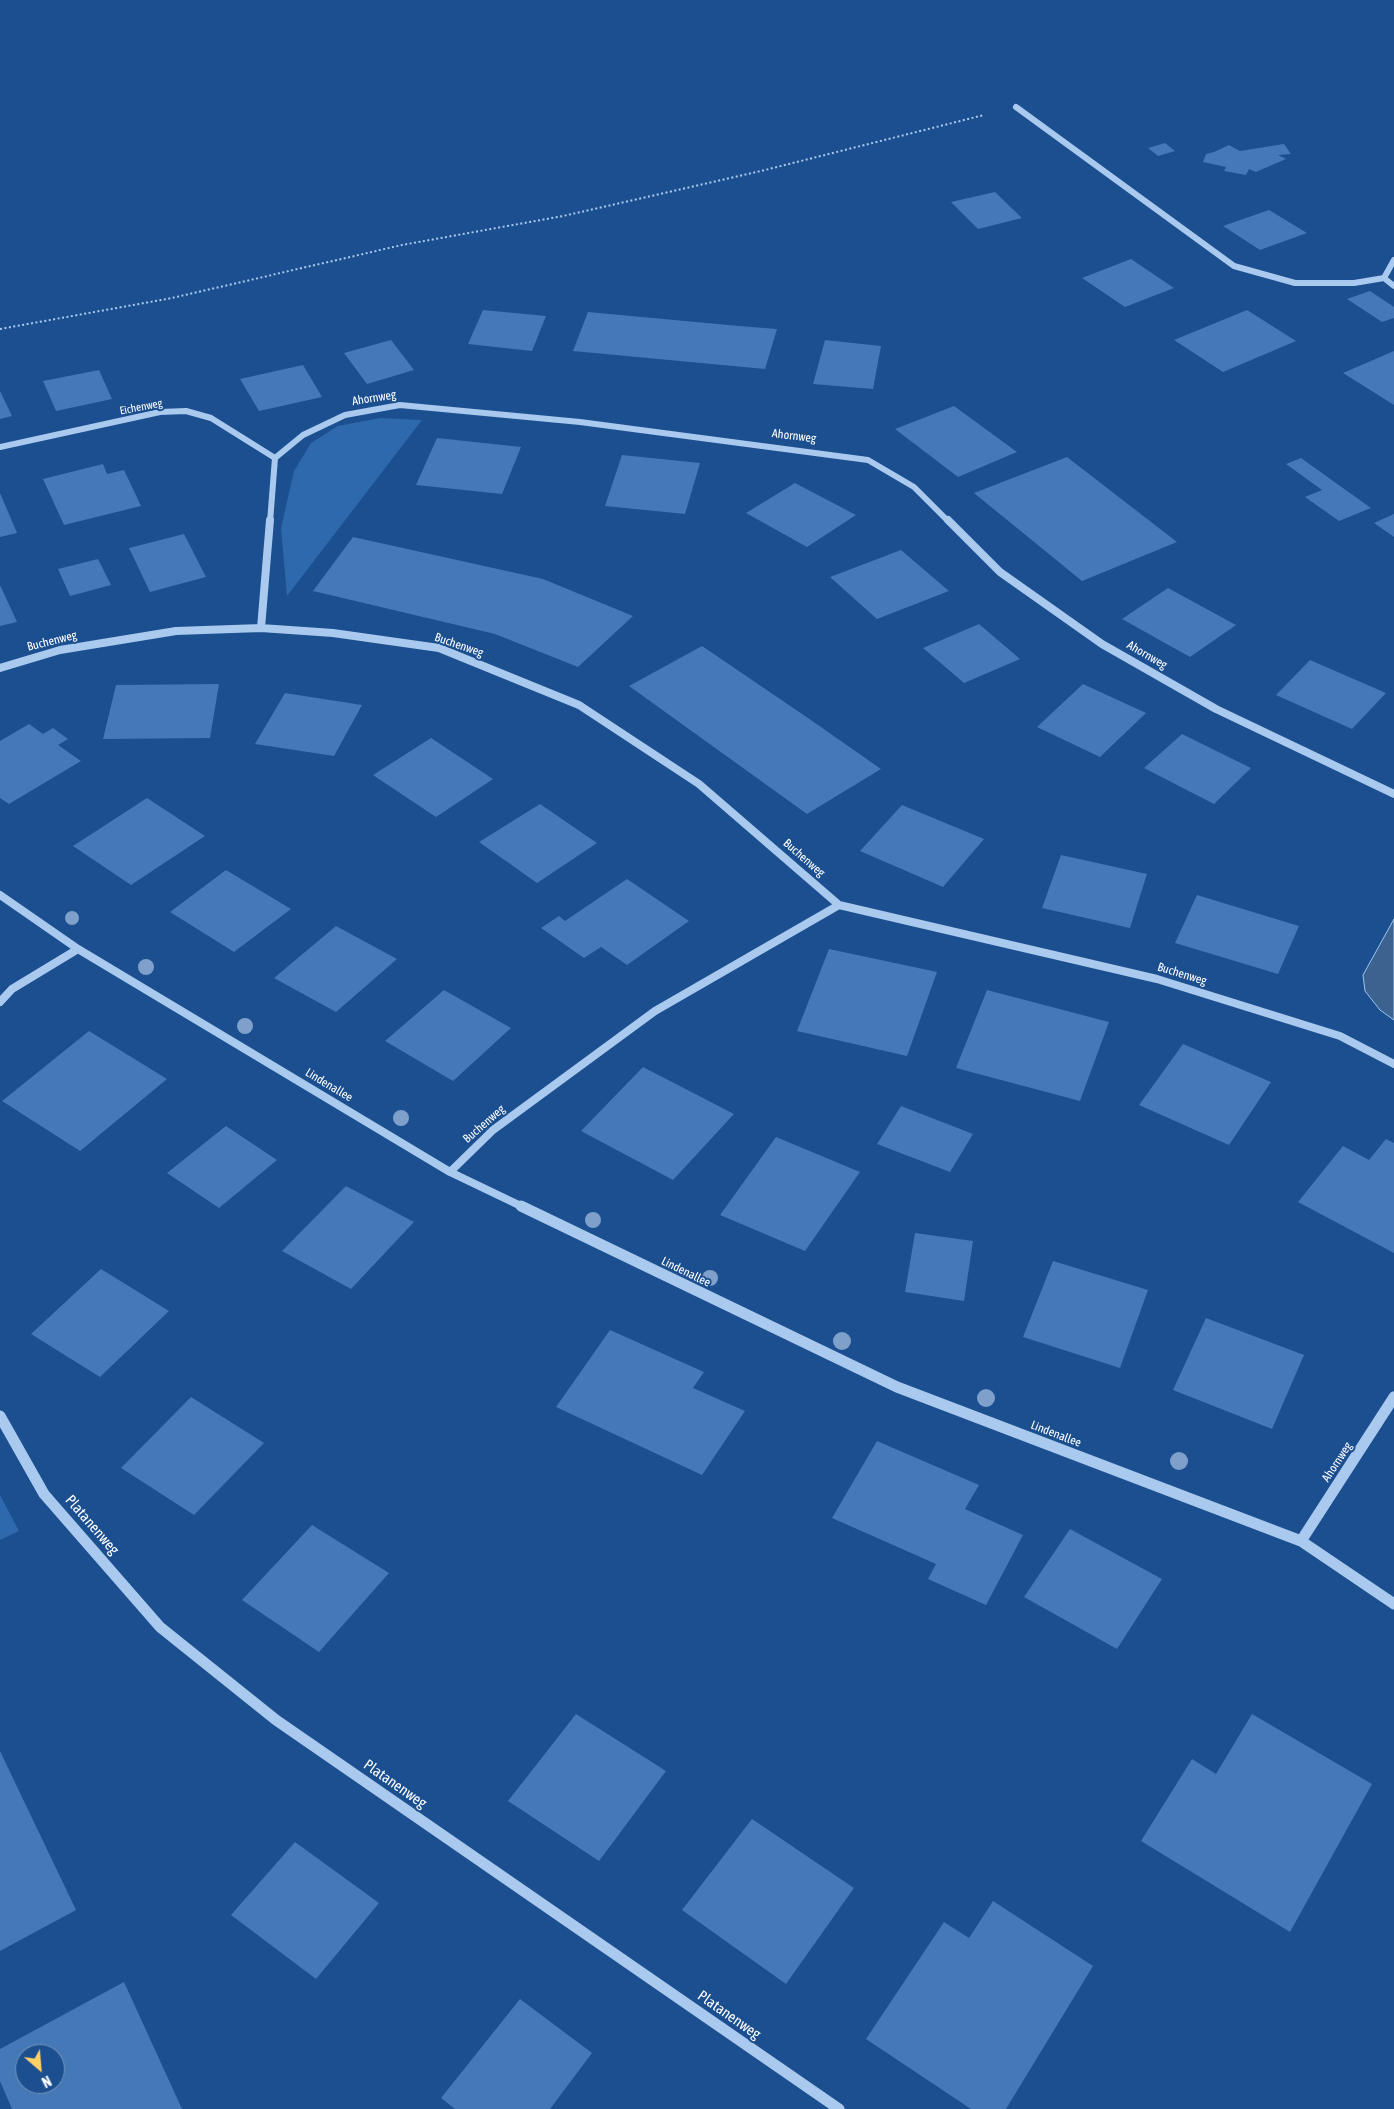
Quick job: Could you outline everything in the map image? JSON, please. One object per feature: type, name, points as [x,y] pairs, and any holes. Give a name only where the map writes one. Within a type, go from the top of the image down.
[{"type":"street","points":[[1016,107],[1234,266],[1295,283],[1354,283],[1384,278],[1394,286]]},
{"type":"street","points":[[1384,278],[1394,260]]},
{"type":"street","name":"Ahornweg","points":[[275,458],[303,435],[345,415],[400,405],[580,422],[868,460],[914,487],[1000,572],[1102,644],[1216,709],[1394,794]]},
{"type":"street","name":"Eichenweg","points":[[0,447],[160,412],[186,411],[211,418],[275,458]]},
{"type":"street","points":[[261,628],[275,458]]},
{"type":"street","name":"Buchenweg","points":[[0,668],[60,650],[176,631],[261,628],[333,633],[439,648],[579,705],[699,784],[838,905],[1157,979],[1340,1036],[1394,1064]]},
{"type":"street","name":"Lindenallee","points":[[0,895],[78,949],[450,1172],[897,1387],[1301,1541],[1394,1604]]},
{"type":"street","name":"Buchenweg","points":[[450,1172],[493,1130],[655,1011],[838,905]]},
{"type":"street","points":[[0,1002],[12,989],[78,949]]},
{"type":"street","name":"Ahornweg","points":[[1301,1541],[1394,1397]]},
{"type":"street","name":"Platanenweg","points":[[0,1416],[44,1494],[160,1627],[276,1720],[839,2109]]},
{"type":"path","points":[[0,329],[172,298],[402,245],[563,216],[752,173],[1016,107]]},
{"type":"shaded area","points":[[380,418],[422,420],[287,596],[281,528],[294,471],[311,443],[338,426]]},
{"type":"shaded area","points":[[1394,919],[1394,1020],[1380,1010],[1365,991],[1363,975]]},
{"type":"shaded area","points":[[0,1495],[19,1531],[0,1540]]},
{"type":"building","points":[[1165,143],[1175,151],[1158,156],[1148,148]]},
{"type":"building","points":[[1284,144],[1291,154],[1278,155],[1286,159],[1256,172],[1249,169],[1246,175],[1224,171],[1226,167],[1203,162],[1206,154],[1229,145],[1240,151]]},
{"type":"building","points":[[995,192],[1022,218],[978,229],[951,202]]},
{"type":"building","points":[[1269,210],[1307,233],[1260,250],[1223,226]]},
{"type":"building","points":[[1131,259],[1174,288],[1125,307],[1082,278]]},
{"type":"building","points":[[1370,291],[1394,307],[1394,318],[1382,322],[1347,299]]},
{"type":"building","points":[[483,310],[546,316],[532,351],[468,344]]},
{"type":"building","points":[[1247,310],[1296,341],[1223,372],[1174,340]]},
{"type":"building","points":[[588,312],[777,329],[765,369],[573,351]]},
{"type":"building","points":[[391,340],[414,370],[367,384],[344,353]]},
{"type":"building","points":[[825,340],[881,346],[873,389],[813,384]]},
{"type":"building","points":[[1394,351],[1394,405],[1343,373]]},
{"type":"building","points":[[303,365],[322,397],[259,411],[240,379]]},
{"type":"building","points":[[99,370],[112,399],[56,411],[43,381]]},
{"type":"building","points":[[0,391],[12,416],[0,419]]},
{"type":"building","points":[[954,406],[1017,452],[958,477],[895,429]]},
{"type":"building","points":[[437,438],[521,447],[502,494],[416,485]]},
{"type":"building","points":[[622,455],[700,463],[685,514],[605,506]]},
{"type":"building","points":[[1067,457],[1177,542],[1082,581],[974,493]]},
{"type":"building","points":[[1301,458],[1371,508],[1339,521],[1305,497],[1322,490],[1286,464]]},
{"type":"building","points":[[103,464],[107,474],[124,470],[141,506],[64,525],[43,479]]},
{"type":"building","points":[[795,483],[856,515],[807,547],[746,513]]},
{"type":"building","points":[[0,493],[17,533],[0,537]]},
{"type":"building","points":[[1394,514],[1394,537],[1374,523]]},
{"type":"building","points":[[184,534],[206,577],[150,592],[129,548]]},
{"type":"building","points":[[353,537],[543,579],[633,616],[578,667],[495,634],[313,591]]},
{"type":"building","points":[[901,550],[949,591],[877,619],[830,577]]},
{"type":"building","points":[[98,559],[111,585],[70,596],[58,569]]},
{"type":"building","points":[[0,585],[17,622],[0,626]]},
{"type":"building","points":[[1168,588],[1236,625],[1190,657],[1122,619]]},
{"type":"building","points":[[979,624],[1020,659],[964,683],[923,648]]},
{"type":"building","points":[[702,646],[881,769],[807,814],[629,686]]},
{"type":"building","points":[[1310,660],[1386,693],[1352,729],[1276,695]]},
{"type":"building","points":[[219,684],[210,738],[103,739],[116,685]]},
{"type":"building","points":[[1083,684],[1146,713],[1100,757],[1037,727]]},
{"type":"building","points":[[285,693],[362,705],[334,756],[255,744]]},
{"type":"building","points":[[29,724],[43,734],[53,728],[68,739],[58,745],[81,761],[9,804],[0,798],[0,741]]},
{"type":"building","points":[[1182,734],[1251,768],[1214,804],[1144,768]]},
{"type":"building","points":[[431,738],[493,779],[436,817],[373,775]]},
{"type":"building","points":[[147,798],[205,836],[131,885],[73,846]]},
{"type":"building","points":[[540,804],[597,843],[537,883],[479,842]]},
{"type":"building","points":[[902,805],[984,839],[943,887],[860,851]]},
{"type":"building","points":[[1061,855],[1147,874],[1130,928],[1042,908]]},
{"type":"building","points":[[226,870],[291,909],[234,952],[170,912]]},
{"type":"building","points":[[627,879],[689,921],[627,965],[601,947],[584,958],[541,928],[559,916],[565,921]]},
{"type":"building","points":[[1197,895],[1299,926],[1278,974],[1175,943]]},
{"type":"building","points":[[336,926],[397,959],[336,1012],[274,978]]},
{"type":"building","points":[[829,949],[937,972],[907,1056],[797,1031]]},
{"type":"building","points":[[444,990],[511,1028],[453,1081],[385,1041]]},
{"type":"building","points":[[987,990],[1109,1022],[1080,1101],[956,1068]]},
{"type":"building","points":[[89,1031],[167,1079],[80,1151],[2,1101]]},
{"type":"building","points":[[1183,1044],[1271,1082],[1229,1145],[1139,1105]]},
{"type":"building","points":[[643,1067],[734,1114],[673,1180],[581,1131]]},
{"type":"building","points":[[901,1106],[973,1134],[950,1172],[877,1144]]},
{"type":"building","points":[[226,1126],[277,1160],[219,1208],[167,1173]]},
{"type":"building","points":[[776,1137],[860,1172],[805,1251],[720,1215]]},
{"type":"building","points":[[1386,1139],[1394,1143],[1394,1253],[1298,1202],[1343,1146],[1369,1160]]},
{"type":"building","points":[[346,1186],[414,1222],[351,1289],[282,1251]]},
{"type":"building","points":[[915,1233],[973,1241],[964,1301],[905,1292]]},
{"type":"building","points":[[1053,1261],[1148,1290],[1120,1368],[1023,1337]]},
{"type":"building","points":[[101,1269],[169,1311],[100,1377],[31,1334]]},
{"type":"building","points":[[1206,1318],[1304,1355],[1272,1429],[1173,1390]]},
{"type":"building","points":[[610,1330],[704,1372],[693,1388],[745,1411],[702,1475],[556,1407]]},
{"type":"building","points":[[191,1397],[264,1443],[194,1515],[121,1468]]},
{"type":"building","points":[[877,1441],[979,1485],[965,1509],[1023,1535],[986,1605],[928,1579],[936,1564],[832,1518]]},
{"type":"building","points":[[312,1525],[389,1573],[319,1652],[242,1600]]},
{"type":"building","points":[[1070,1529],[1162,1579],[1117,1649],[1024,1597]]},
{"type":"building","points":[[576,1714],[666,1771],[599,1861],[508,1801]]},
{"type":"building","points":[[1252,1714],[1372,1784],[1290,1932],[1141,1841],[1192,1759],[1216,1774]]},
{"type":"building","points":[[0,1751],[76,1910],[0,1951]]},
{"type":"building","points":[[752,1819],[854,1888],[786,1984],[682,1910]]},
{"type":"building","points":[[295,1842],[379,1903],[316,1979],[231,1915]]},
{"type":"building","points":[[993,1901],[1093,1966],[1006,2109],[971,2109],[866,2039],[944,1922],[969,1938]]},
{"type":"building","points":[[124,1982],[182,2109],[12,2109],[0,2081],[0,2049]]},
{"type":"building","points":[[520,1999],[592,2053],[550,2109],[455,2109],[441,2098]]}]
